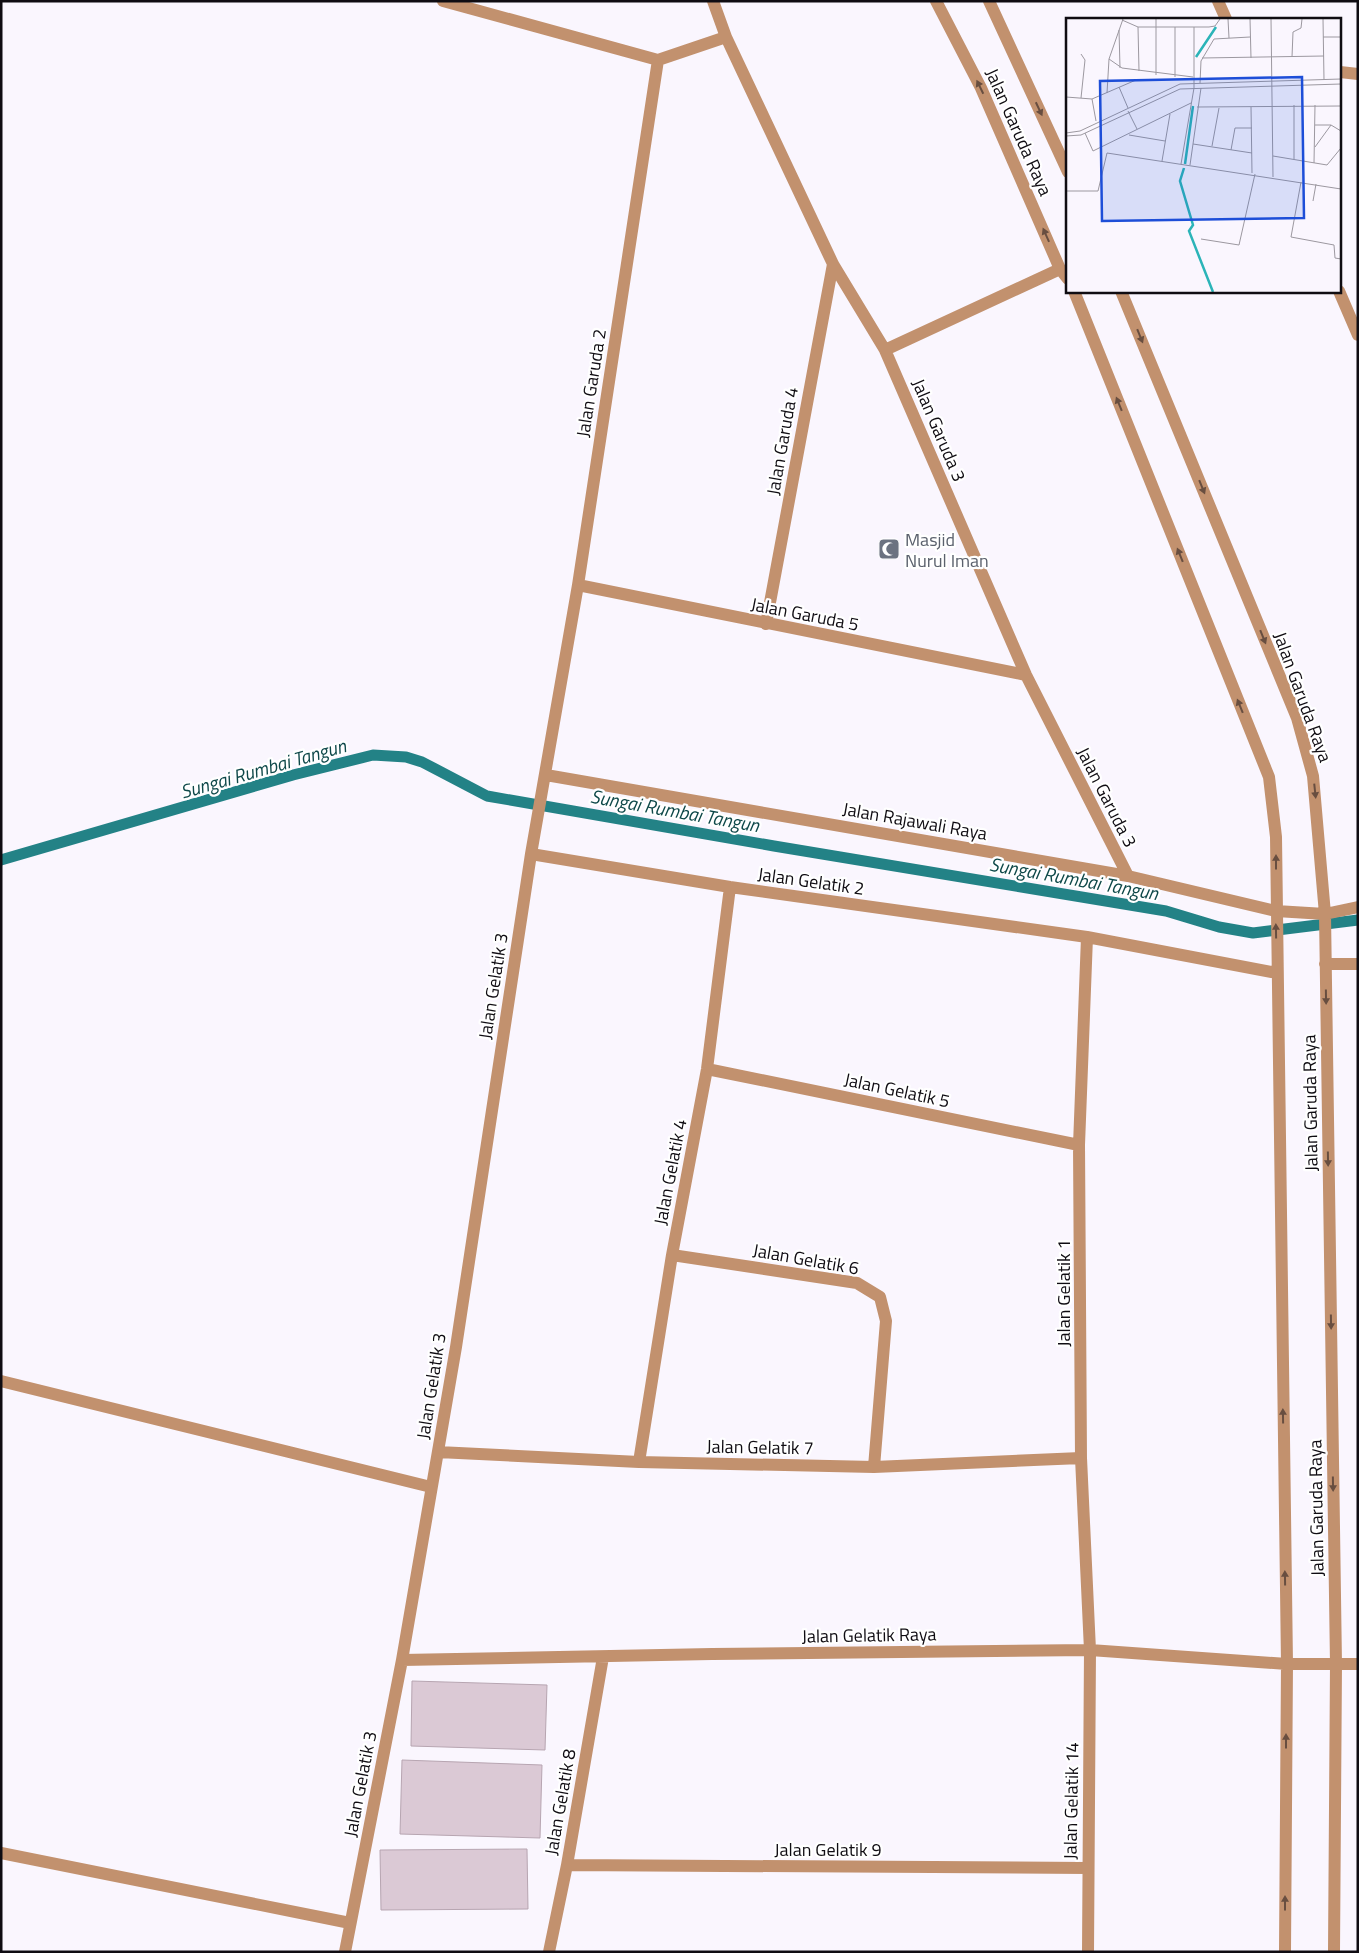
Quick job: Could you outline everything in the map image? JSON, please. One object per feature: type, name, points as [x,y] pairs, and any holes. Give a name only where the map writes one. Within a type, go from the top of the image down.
[{"type":"street","points":[[443,1],[658,60],[726,36]]},
{"type":"street","name":"Jalan Garuda 3","points":[[713,1],[726,36],[833,264],[886,350],[1026,675],[1128,876]]},
{"type":"street","name":"Jalan Garuda Raya","points":[[936,1],[981,88],[1064,274]]},
{"type":"street","name":"Jalan Garuda Raya","points":[[989,1],[1066,168]]},
{"type":"street","points":[[1218,1],[1226,18]]},
{"type":"street","name":"Jalan Garuda 2","points":[[537,823],[578,585],[658,60]]},
{"type":"street","points":[[1342,72],[1358,74]]},
{"type":"street","name":"Jalan Garuda 4","points":[[766,624],[833,264]]},
{"type":"street","points":[[886,350],[1064,274]]},
{"type":"street","points":[[1074,292],[1269,777],[1276,836],[1276,911]]},
{"type":"street","name":"Jalan Garuda Raya","points":[[1121,292],[1297,718],[1313,776],[1325,914],[1336,1664],[1334,1952]]},
{"type":"street","points":[[1339,292],[1358,335]]},
{"type":"street","name":"Jalan Garuda 5","points":[[578,585],[1026,675]]},
{"type":"street","name":"Jalan Rajawali Raya","points":[[545,778],[1128,876],[1276,911],[1325,914],[1358,907]]},
{"type":"street","name":"Jalan Gelatik 3","points":[[345,1952],[402,1660],[438,1452],[537,823]]},
{"type":"street","name":"Jalan Gelatik 2","points":[[532,854],[730,887],[1087,937],[1277,973]]},
{"type":"street","name":"Jalan Gelatik 4","points":[[639,1462],[672,1255],[707,1069],[730,887]]},
{"type":"street","name":"Jalan Garuda Raya","points":[[1276,911],[1286,1664],[1285,1952]]},
{"type":"street","name":"Jalan Gelatik 1","points":[[1087,937],[1079,1145],[1081,1458],[1090,1650]]},
{"type":"street","points":[[1325,964],[1358,964]]},
{"type":"street","name":"Jalan Gelatik 5","points":[[707,1069],[1079,1145]]},
{"type":"street","name":"Jalan Gelatik 6","points":[[672,1255],[857,1283],[880,1297],[886,1320],[874,1467]]},
{"type":"street","points":[[1,1381],[431,1487]]},
{"type":"street","name":"Jalan Gelatik 7","points":[[438,1452],[639,1462],[874,1467],[1081,1458]]},
{"type":"street","name":"Jalan Gelatik Raya","points":[[402,1660],[1090,1650],[1286,1664],[1358,1664]]},
{"type":"street","name":"Jalan Gelatik 14","points":[[1088,1952],[1090,1650]]},
{"type":"street","name":"Jalan Gelatik 8","points":[[549,1952],[567,1865],[603,1657]]},
{"type":"street","points":[[1,1853],[350,1923]]},
{"type":"street","name":"Jalan Gelatik 9","points":[[567,1865],[1088,1868]]},
{"type":"building","points":[[412,1681],[547,1685],[545,1750],[411,1746]]},
{"type":"building","points":[[402,1760],[542,1765],[540,1838],[400,1834]]},
{"type":"building","points":[[527,1849],[528,1909],[381,1910],[380,1850]]},
{"type":"waterway","name":"Sungai Rumbai Tangun","points":[[1,860],[293,775],[373,755],[406,757],[422,762],[487,796],[1166,911],[1219,927],[1253,933],[1358,920]]},
{"type":"place","name":"Masjid Nurul Iman","points":[[889,549]]}]
